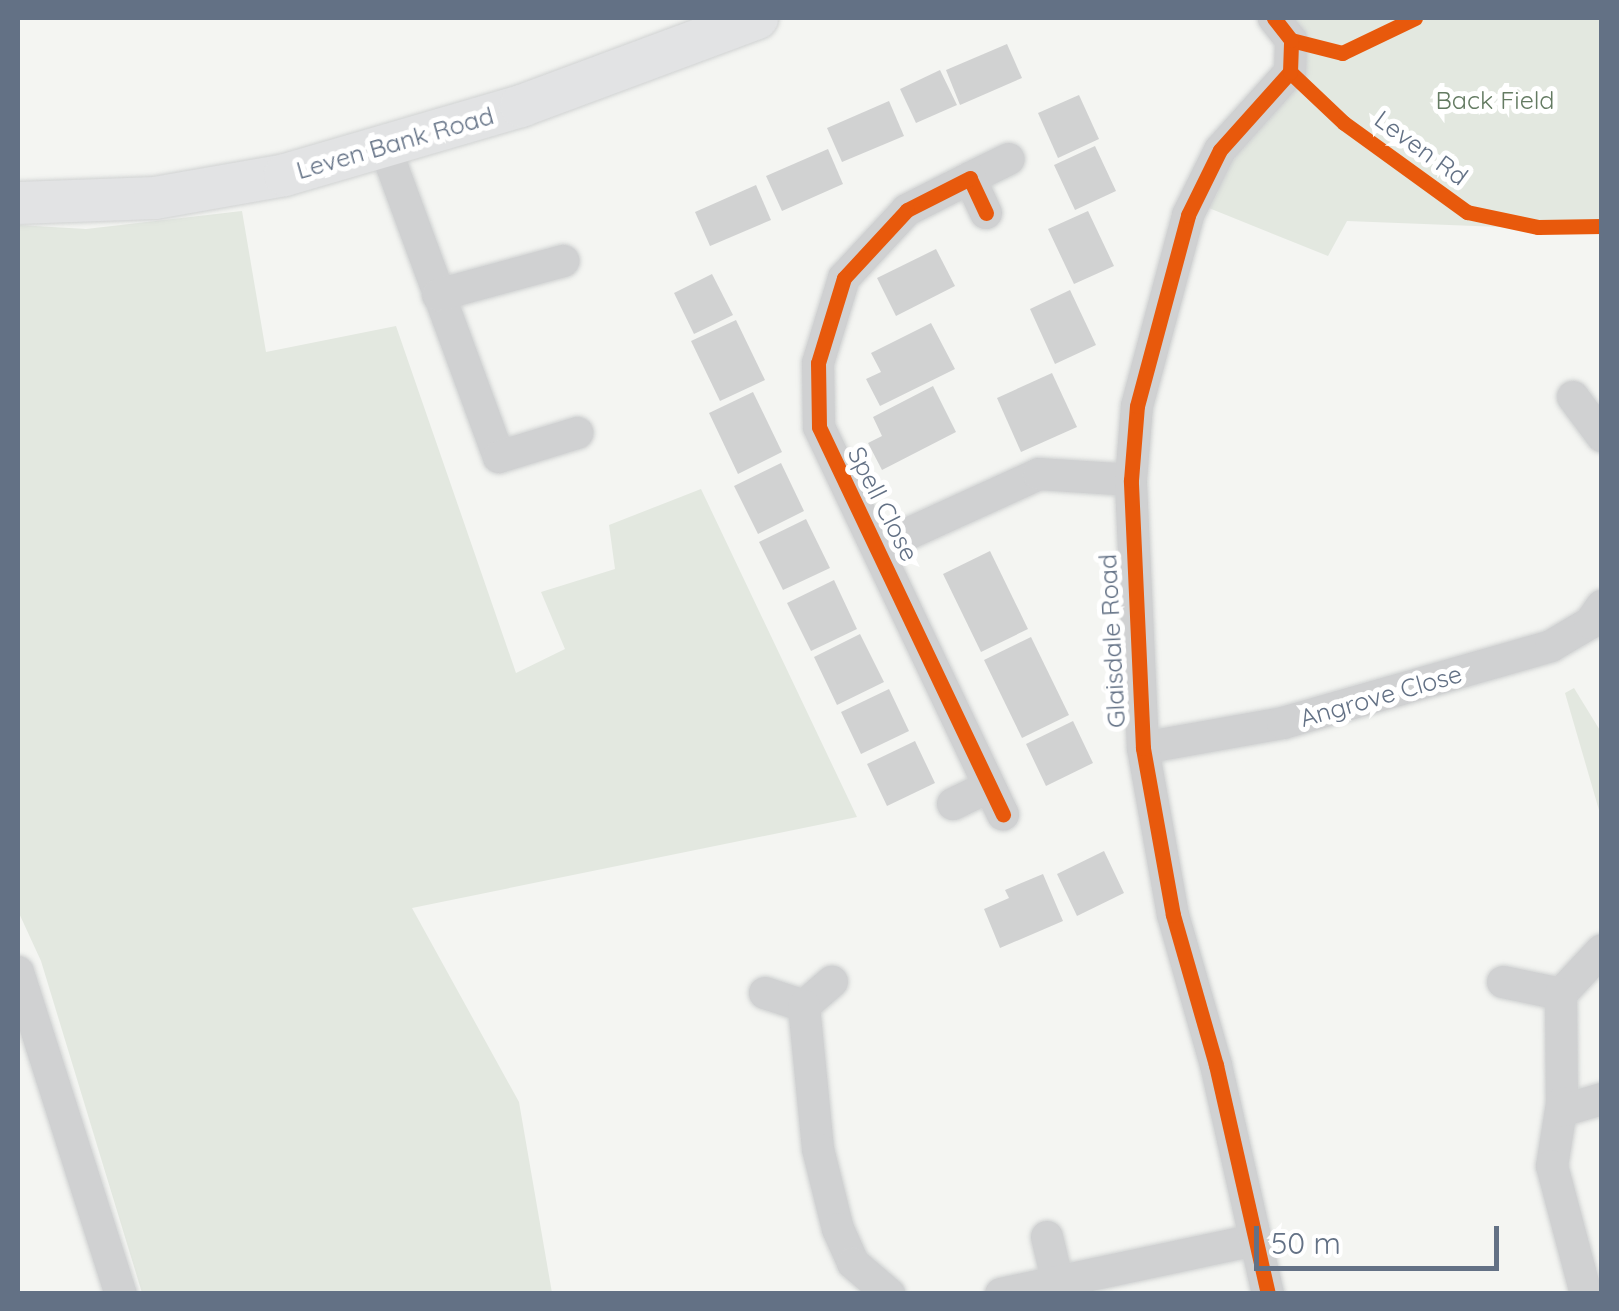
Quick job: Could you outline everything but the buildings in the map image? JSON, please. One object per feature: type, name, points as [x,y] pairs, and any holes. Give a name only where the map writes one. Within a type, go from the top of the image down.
[{"type":"main road","name":"Leven Bank Road","points":[[18,203],[155,198],[386,150],[757,18]]},
{"type":"street","name":"Glaisdale Road","points":[[1268,1294],[1216,1066],[1172,914],[1143,748],[1131,480],[1137,406],[1188,215],[1220,150],[1290,72],[1291,40],[1274,18]]},
{"type":"street","points":[[386,150],[500,457],[577,433]]},
{"type":"street","name":"Spell Close","points":[[953,804],[994,802],[878,547],[836,473],[819,428],[818,363],[844,278],[908,210],[1009,159]]},
{"type":"street","points":[[970,178],[986,212]]},
{"type":"street","points":[[438,295],[563,261]]},
{"type":"street","points":[[1573,398],[1602,436]]},
{"type":"street","name":"Spell Close","points":[[878,547],[1039,474],[1131,480]]},
{"type":"street","name":"Angrove Close","points":[[1143,748],[1283,723],[1534,652],[1590,624],[1602,606]]},
{"type":"street","points":[[1586,1294],[1552,1166],[1560,1110],[1561,994],[1602,950]]},
{"type":"street","points":[[18,975],[121,1294]]},
{"type":"street","points":[[804,1006],[832,982]]},
{"type":"street","points":[[1503,982],[1561,994]]},
{"type":"street","points":[[765,994],[804,1006]]},
{"type":"street","points":[[804,1006],[818,1148],[838,1229],[853,1263],[889,1294]]},
{"type":"street","points":[[1560,1110],[1602,1099]]},
{"type":"street","points":[[1047,1237],[1058,1283]]},
{"type":"street","points":[[1002,1294],[1254,1240]]},
{"type":"green space","name":"Back Field","points":[[1274,18],[1601,18],[1601,231],[1347,221],[1328,256],[1194,202],[1290,72]]},
{"type":"green space","points":[[242,211],[266,352],[396,326],[516,673],[565,649],[541,592],[615,569],[609,525],[701,489],[857,817],[412,908],[519,1102],[552,1293],[142,1293],[41,961],[18,911],[18,225],[86,229]]},
{"type":"green space","points":[[1574,688],[1601,732],[1601,817],[1565,693]]},
{"type":"cycle path","points":[[1268,1294],[1216,1065],[1173,915],[1143,748],[1131,480],[1137,406],[1188,215],[1220,150],[1290,72],[1291,40],[1274,18]]},
{"type":"cycle path","points":[[1291,40],[1342,53],[1415,18]]},
{"type":"cycle path","name":"Leven Rd","points":[[1290,72],[1344,123],[1467,212],[1538,227],[1602,226]]},
{"type":"cycle path","points":[[986,213],[970,178],[907,210],[844,278],[818,363],[819,427],[1003,815]]}]
